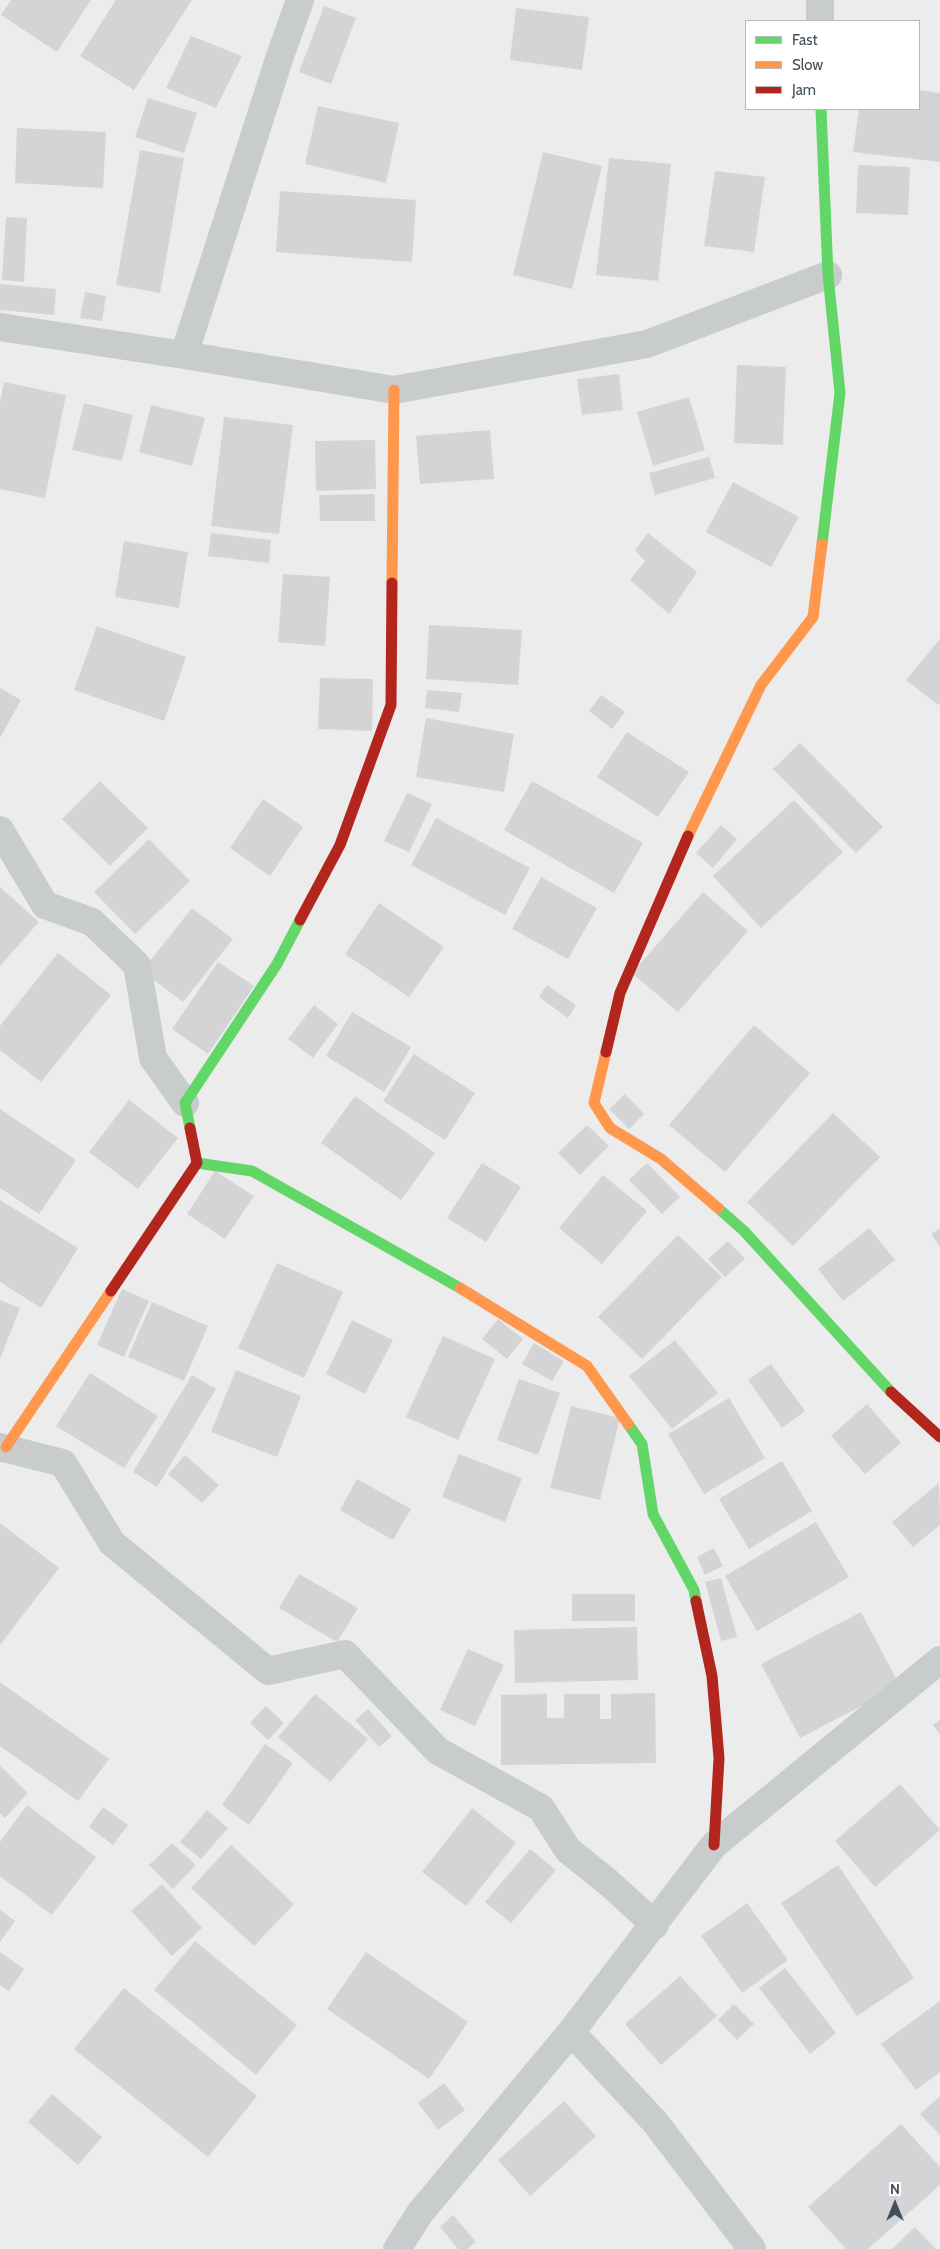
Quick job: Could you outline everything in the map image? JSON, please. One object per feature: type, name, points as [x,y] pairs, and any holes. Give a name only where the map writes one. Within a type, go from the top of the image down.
[{"type":"street","points":[[184,355],[278,59],[300,0]]},
{"type":"street","points":[[820,0],[820,20]]},
{"type":"street","points":[[821,110],[828,274],[840,393],[813,617],[761,685],[689,834],[620,993],[594,1103],[610,1128],[661,1158],[744,1231],[894,1396],[940,1437]]},
{"type":"street","points":[[0,327],[394,390],[647,344],[828,274]]},
{"type":"street","points":[[185,1103],[277,964],[340,845],[391,706],[394,390]]},
{"type":"street","points":[[0,830],[45,905],[92,922],[137,965],[153,1058],[185,1103],[196,1163],[3,1447],[63,1463],[112,1544],[268,1671],[346,1654],[438,1751],[542,1808],[568,1850],[610,1883],[655,1925]]},
{"type":"street","points":[[196,1163],[252,1171],[439,1275],[587,1366],[642,1444],[653,1514],[694,1590],[712,1676],[719,1758],[714,1844]]},
{"type":"street","points":[[397,2249],[420,2213],[571,2032],[655,1925],[714,1844],[940,1660]]},
{"type":"street","points":[[571,2032],[656,2122],[752,2249]]},
{"type":"building","points":[[11,0],[91,0],[57,52],[1,15]]},
{"type":"building","points":[[116,0],[192,0],[134,90],[80,56]]},
{"type":"building","points":[[324,6],[356,18],[331,84],[299,72]]},
{"type":"building","points":[[516,8],[589,17],[582,70],[510,60]]},
{"type":"building","points":[[191,36],[242,56],[216,108],[166,88]]},
{"type":"building","points":[[920,90],[940,93],[940,162],[853,152],[859,110],[920,110]]},
{"type":"building","points":[[148,98],[197,113],[184,153],[135,137]]},
{"type":"building","points":[[318,106],[399,123],[386,183],[305,164]]},
{"type":"building","points":[[17,128],[106,132],[103,188],[15,183]]},
{"type":"building","points":[[140,150],[184,158],[160,293],[116,285]]},
{"type":"building","points":[[543,152],[602,166],[572,289],[513,275]]},
{"type":"building","points":[[609,158],[671,164],[658,281],[596,275]]},
{"type":"building","points":[[858,165],[910,167],[908,215],[856,213]]},
{"type":"building","points":[[715,171],[765,177],[754,252],[704,246]]},
{"type":"building","points":[[280,191],[416,200],[412,262],[276,252]]},
{"type":"building","points":[[6,217],[27,218],[24,282],[2,280]]},
{"type":"building","points":[[0,284],[56,289],[54,315],[0,310]]},
{"type":"building","points":[[85,292],[106,296],[102,321],[80,318]]},
{"type":"building","points":[[737,365],[786,367],[783,445],[734,443]]},
{"type":"building","points":[[619,374],[623,410],[582,415],[577,379]]},
{"type":"building","points":[[4,382],[66,395],[45,498],[0,489],[0,402]]},
{"type":"building","points":[[689,397],[705,450],[653,466],[637,412]]},
{"type":"building","points":[[84,403],[133,415],[122,461],[72,450]]},
{"type":"building","points":[[151,405],[205,418],[192,466],[139,452]]},
{"type":"building","points":[[224,417],[293,425],[279,534],[211,526]]},
{"type":"building","points":[[490,430],[494,479],[420,484],[416,436]]},
{"type":"building","points":[[375,440],[376,489],[316,491],[315,441]]},
{"type":"building","points":[[709,457],[715,478],[655,495],[649,473]]},
{"type":"building","points":[[733,482],[799,517],[771,567],[706,532]]},
{"type":"building","points":[[375,494],[375,521],[320,521],[319,495]]},
{"type":"building","points":[[211,533],[271,540],[269,563],[208,556]]},
{"type":"building","points":[[648,533],[697,572],[669,614],[630,580],[645,561],[635,550]]},
{"type":"building","points":[[124,541],[188,552],[179,608],[115,597]]},
{"type":"building","points":[[283,574],[330,577],[325,646],[278,642]]},
{"type":"building","points":[[429,625],[522,630],[518,685],[426,679]]},
{"type":"building","points":[[97,626],[186,657],[164,721],[74,690]]},
{"type":"building","points":[[940,639],[940,702],[938,705],[906,680]]},
{"type":"building","points":[[320,678],[373,679],[372,731],[318,729]]},
{"type":"building","points":[[0,688],[21,700],[0,738]]},
{"type":"building","points":[[427,690],[462,693],[459,712],[425,708]]},
{"type":"building","points":[[601,695],[625,712],[612,729],[589,711]]},
{"type":"building","points":[[426,718],[514,734],[504,792],[416,777]]},
{"type":"building","points":[[627,732],[689,772],[658,817],[597,777]]},
{"type":"building","points":[[800,743],[883,827],[856,853],[773,769]]},
{"type":"building","points":[[100,781],[148,828],[110,866],[62,819]]},
{"type":"building","points":[[532,781],[643,843],[614,893],[504,830]]},
{"type":"building","points":[[407,793],[432,804],[409,852],[384,841]]},
{"type":"building","points":[[263,799],[303,827],[270,876],[230,848]]},
{"type":"building","points":[[794,800],[843,852],[761,928],[713,876]]},
{"type":"building","points":[[436,818],[530,868],[505,915],[411,865]]},
{"type":"building","points":[[721,825],[737,839],[713,868],[696,853]]},
{"type":"building","points":[[149,839],[190,881],[135,934],[94,892]]},
{"type":"building","points":[[541,877],[597,908],[568,959],[512,929]]},
{"type":"building","points":[[0,887],[39,922],[0,966]]},
{"type":"building","points":[[703,892],[748,931],[678,1012],[632,973]]},
{"type":"building","points":[[379,903],[444,947],[409,997],[345,954]]},
{"type":"building","points":[[192,908],[233,939],[183,1002],[142,971]]},
{"type":"building","points":[[58,953],[111,995],[41,1082],[0,1050],[0,1026]]},
{"type":"building","points":[[218,962],[254,986],[208,1054],[172,1029]]},
{"type":"building","points":[[547,985],[576,1005],[568,1018],[539,997]]},
{"type":"building","points":[[314,1005],[338,1024],[313,1058],[288,1039]]},
{"type":"building","points":[[352,1012],[411,1047],[384,1092],[326,1056]]},
{"type":"building","points":[[754,1025],[810,1073],[725,1172],[669,1125]]},
{"type":"building","points":[[414,1054],[475,1093],[445,1140],[383,1101]]},
{"type":"building","points":[[625,1094],[644,1114],[629,1129],[609,1109]]},
{"type":"building","points":[[355,1096],[435,1153],[401,1200],[321,1143]]},
{"type":"building","points":[[129,1100],[178,1138],[138,1189],[89,1152]]},
{"type":"building","points":[[0,1109],[76,1160],[39,1214],[0,1188]]},
{"type":"building","points":[[833,1113],[880,1157],[793,1246],[747,1202]]},
{"type":"building","points":[[587,1125],[609,1146],[580,1175],[558,1153]]},
{"type":"building","points":[[482,1163],[521,1187],[486,1242],[447,1218]]},
{"type":"building","points":[[647,1163],[680,1197],[662,1214],[629,1180]]},
{"type":"building","points":[[215,1171],[254,1196],[225,1239],[187,1214]]},
{"type":"building","points":[[603,1175],[647,1211],[602,1264],[559,1228]]},
{"type":"building","points":[[0,1200],[78,1248],[41,1308],[0,1282]]},
{"type":"building","points":[[869,1228],[895,1260],[843,1301],[818,1269]]},
{"type":"building","points":[[940,1228],[940,1247],[931,1234]]},
{"type":"building","points":[[678,1235],[722,1277],[642,1359],[598,1317]]},
{"type":"building","points":[[728,1241],[745,1259],[725,1277],[708,1259]]},
{"type":"building","points":[[277,1263],[343,1292],[304,1378],[238,1348]]},
{"type":"building","points":[[122,1289],[149,1301],[124,1357],[97,1345]]},
{"type":"building","points":[[0,1300],[20,1308],[0,1359]]},
{"type":"building","points":[[152,1302],[208,1326],[184,1381],[128,1357]]},
{"type":"building","points":[[498,1319],[523,1339],[507,1359],[482,1339]]},
{"type":"building","points":[[352,1320],[393,1340],[365,1394],[326,1374]]},
{"type":"building","points":[[443,1336],[495,1359],[458,1440],[406,1417]]},
{"type":"building","points":[[675,1340],[718,1393],[672,1429],[629,1376]]},
{"type":"building","points":[[534,1343],[564,1361],[552,1381],[522,1364]]},
{"type":"building","points":[[771,1364],[805,1411],[782,1428],[748,1380]]},
{"type":"building","points":[[236,1370],[301,1396],[277,1457],[211,1432]]},
{"type":"building","points":[[90,1373],[158,1416],[124,1468],[56,1426]]},
{"type":"building","points":[[192,1375],[216,1389],[157,1487],[133,1472]]},
{"type":"building","points":[[519,1379],[560,1393],[538,1455],[497,1440]]},
{"type":"building","points":[[729,1398],[765,1458],[704,1494],[668,1434]]},
{"type":"building","points":[[867,1404],[901,1443],[865,1474],[831,1436]]},
{"type":"building","points":[[571,1406],[620,1418],[600,1500],[550,1488]]},
{"type":"building","points":[[459,1454],[522,1478],[505,1522],[442,1497]]},
{"type":"building","points":[[185,1455],[219,1485],[202,1503],[168,1474]]},
{"type":"building","points":[[782,1461],[812,1511],[749,1549],[719,1499]]},
{"type":"building","points":[[357,1479],[411,1509],[393,1540],[340,1510]]},
{"type":"building","points":[[939,1483],[940,1525],[913,1547],[892,1522]]},
{"type":"building","points":[[816,1522],[849,1577],[757,1631],[725,1576]]},
{"type":"building","points":[[0,1523],[59,1568],[0,1645]]},
{"type":"building","points":[[714,1548],[723,1566],[705,1575],[697,1557]]},
{"type":"building","points":[[299,1574],[358,1608],[337,1642],[279,1608]]},
{"type":"building","points":[[721,1578],[737,1637],[721,1641],[705,1582]]},
{"type":"building","points":[[572,1594],[635,1594],[635,1621],[572,1621]]},
{"type":"building","points":[[861,1612],[900,1686],[800,1738],[761,1664]]},
{"type":"building","points":[[637,1627],[638,1680],[515,1683],[514,1630]]},
{"type":"building","points":[[468,1649],[504,1665],[475,1726],[440,1710]]},
{"type":"building","points":[[0,1682],[109,1759],[78,1801],[0,1746]]},
{"type":"building","points":[[655,1693],[656,1763],[501,1765],[501,1695],[547,1694],[547,1718],[564,1718],[564,1694],[600,1694],[600,1719],[611,1719],[611,1694]]},
{"type":"building","points":[[315,1694],[368,1739],[330,1782],[278,1737]]},
{"type":"building","points":[[266,1706],[284,1723],[268,1740],[250,1723]]},
{"type":"building","points":[[368,1709],[392,1736],[379,1747],[355,1720]]},
{"type":"building","points":[[940,1720],[940,1734],[933,1725]]},
{"type":"building","points":[[265,1744],[293,1763],[249,1825],[222,1805]]},
{"type":"building","points":[[0,1766],[28,1793],[5,1818],[0,1813]]},
{"type":"building","points":[[900,1784],[940,1830],[875,1887],[835,1841]]},
{"type":"building","points":[[27,1805],[96,1857],[52,1915],[0,1876],[0,1842]]},
{"type":"building","points":[[103,1807],[128,1825],[113,1845],[89,1827]]},
{"type":"building","points":[[472,1808],[516,1843],[466,1906],[422,1872]]},
{"type":"building","points":[[207,1810],[228,1828],[201,1859],[180,1842]]},
{"type":"building","points":[[172,1843],[196,1865],[173,1889],[149,1865]]},
{"type":"building","points":[[231,1845],[294,1904],[254,1946],[191,1888]]},
{"type":"building","points":[[530,1849],[556,1870],[511,1923],[485,1902]]},
{"type":"building","points":[[838,1865],[914,1978],[857,2016],[781,1903]]},
{"type":"building","points":[[162,1884],[202,1928],[172,1956],[131,1911]]},
{"type":"building","points":[[747,1903],[788,1960],[742,1993],[701,1936]]},
{"type":"building","points":[[0,1910],[15,1921],[0,1942]]},
{"type":"building","points":[[195,1941],[297,2025],[256,2075],[154,1990]]},
{"type":"building","points":[[0,1952],[24,1969],[9,1991],[0,1985]]},
{"type":"building","points":[[366,1952],[468,2022],[429,2079],[327,2009]]},
{"type":"building","points":[[785,1968],[836,2033],[810,2054],[759,1988]]},
{"type":"building","points":[[680,1976],[717,2016],[661,2065],[625,2024]]},
{"type":"building","points":[[124,1988],[257,2096],[208,2157],[74,2049]]},
{"type":"building","points":[[940,2001],[940,2072],[916,2090],[881,2044]]},
{"type":"building","points":[[734,2004],[754,2024],[737,2040],[718,2020]]},
{"type":"building","points":[[444,2083],[465,2110],[438,2130],[418,2103]]},
{"type":"building","points":[[52,2094],[102,2137],[78,2165],[28,2122]]},
{"type":"building","points":[[940,2096],[940,2135],[920,2114]]},
{"type":"building","points":[[564,2101],[596,2136],[530,2196],[498,2160]]},
{"type":"building","points":[[901,2124],[940,2167],[940,2185],[868,2249],[846,2249],[808,2207]]},
{"type":"building","points":[[453,2215],[476,2242],[467,2249],[458,2249],[440,2227]]},
{"type":"building","points":[[915,2227],[936,2249],[892,2249]]},
{"type":"traffic: fast","points":[[821,110],[828,275],[840,393],[822,544]]},
{"type":"traffic: fast","points":[[190,1128],[185,1103],[277,964],[300,920]]},
{"type":"traffic: fast","points":[[197,1163],[252,1171],[460,1288]]},
{"type":"traffic: fast","points":[[718,1208],[744,1231],[891,1392]]},
{"type":"traffic: fast","points":[[628,1424],[642,1444],[653,1514],[694,1590],[696,1601]]},
{"type":"traffic: slow","points":[[392,583],[394,390]]},
{"type":"traffic: slow","points":[[688,836],[761,685],[813,617],[822,544]]},
{"type":"traffic: slow","points":[[606,1052],[594,1103],[610,1128],[661,1159],[718,1208]]},
{"type":"traffic: slow","points":[[460,1288],[587,1366],[628,1424]]},
{"type":"traffic: slow","points":[[6,1447],[111,1291]]},
{"type":"traffic: jam","points":[[300,920],[340,845],[391,705],[392,583]]},
{"type":"traffic: jam","points":[[606,1052],[620,993],[688,836]]},
{"type":"traffic: jam","points":[[111,1291],[197,1163],[190,1128]]},
{"type":"traffic: jam","points":[[891,1392],[940,1437]]},
{"type":"traffic: jam","points":[[696,1601],[712,1676],[719,1758],[714,1845]]}]
